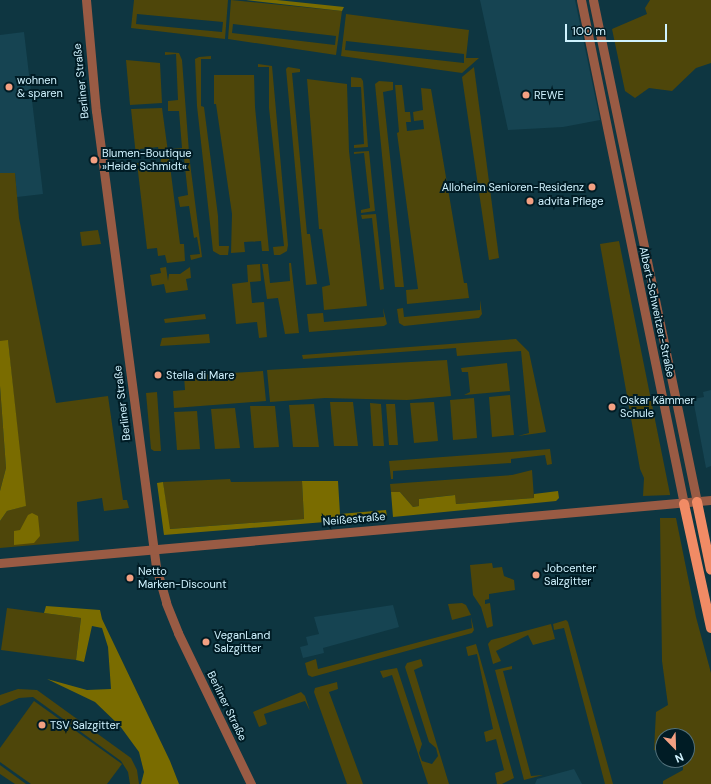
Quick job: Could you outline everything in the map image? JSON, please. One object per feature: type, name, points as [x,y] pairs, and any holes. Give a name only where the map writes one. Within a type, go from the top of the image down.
[{"type":"main road","name":"Albert-Schweitzer-Straße","points":[[697,502],[711,570]]},
{"type":"main road","name":"Albert-Schweitzer-Straße","points":[[684,504],[711,628]]},
{"type":"street","name":"Berliner Straße","points":[[86,0],[96,111],[153,549],[166,603],[178,633],[251,784]]},
{"type":"street","name":"Albert-Schweitzer-Straße","points":[[581,0],[684,504]]},
{"type":"street","name":"Albert-Schweitzer-Straße","points":[[593,0],[697,502]]},
{"type":"street","name":"Neißestraße","points":[[0,563],[684,504],[711,500]]},
{"type":"shaded area","points":[[134,0],[228,0],[225,39],[131,28]],"holes":[[[137,14],[223,22],[222,32],[136,24]]]},
{"type":"shaded area","points":[[231,0],[342,11],[336,55],[228,39]],"holes":[[[233,24],[336,36],[335,45],[232,33]]]},
{"type":"shaded area","points":[[246,0],[277,0],[344,7],[342,11]]},
{"type":"shaded area","points":[[480,0],[575,0],[600,120],[563,127],[508,130]]},
{"type":"shaded area","points":[[650,0],[711,0],[711,63],[696,68],[672,91],[649,88],[635,98],[625,91],[612,29],[647,14],[645,8]]},
{"type":"shaded area","points":[[346,14],[469,30],[466,58],[479,58],[462,73],[341,56]],"holes":[[[346,41],[464,54],[464,63],[345,50]]]},
{"type":"shaded area","points":[[24,32],[43,194],[17,197],[15,173],[0,173],[0,35]]},
{"type":"shaded area","points":[[165,52],[179,53],[182,60],[189,152],[173,154],[172,149],[182,148],[179,111],[168,111],[168,101],[178,100],[176,54],[165,55]]},
{"type":"shaded area","points":[[211,56],[211,59],[201,59],[201,106],[204,107],[218,216],[219,246],[229,246],[228,255],[220,255],[213,251],[197,106],[195,59],[199,57]]},
{"type":"shaded area","points":[[126,60],[160,63],[162,103],[130,105]]},
{"type":"shaded area","points":[[258,64],[272,66],[288,245],[287,251],[280,255],[274,255],[273,247],[284,246],[269,108],[269,67],[258,67]]},
{"type":"shaded area","points":[[288,67],[300,69],[300,72],[292,73],[307,234],[310,234],[317,284],[306,285],[286,69]]},
{"type":"shaded area","points":[[474,67],[499,258],[489,260],[462,77]]},
{"type":"shaded area","points":[[214,75],[254,75],[255,107],[269,251],[262,251],[261,241],[244,242],[245,252],[231,253],[232,214],[216,104],[214,104]]},
{"type":"shaded area","points":[[351,77],[361,78],[363,81],[368,147],[354,148],[354,145],[364,144],[361,87],[351,87]]},
{"type":"shaded area","points":[[307,79],[347,84],[349,151],[367,306],[324,310],[322,287],[330,285],[322,229],[319,229]]},
{"type":"shaded area","points":[[379,81],[393,82],[393,90],[383,92],[404,287],[395,287],[375,84]]},
{"type":"shaded area","points":[[395,85],[402,85],[405,112],[410,112],[411,122],[406,122],[407,131],[424,129],[423,120],[414,121],[413,112],[423,110],[421,88],[431,89],[464,283],[467,283],[469,298],[407,304],[406,290],[418,289],[397,133],[399,132]]},
{"type":"shaded area","points":[[162,108],[168,152],[159,153],[158,147],[140,149],[140,155],[136,156],[131,109]]},
{"type":"shaded area","points":[[369,151],[375,211],[361,213],[361,210],[370,208],[364,153],[354,154],[354,152]]},
{"type":"shaded area","points":[[189,155],[202,257],[191,260],[190,255],[200,254],[197,237],[194,238],[189,206],[180,207],[178,197],[188,195],[184,158],[174,159],[173,157]]},
{"type":"shaded area","points":[[169,158],[180,244],[184,244],[185,261],[167,263],[165,255],[158,256],[157,248],[147,249],[137,163],[141,163],[142,168],[160,167],[161,159]]},
{"type":"shaded area","points":[[0,173],[15,173],[19,218],[56,403],[108,396],[123,500],[127,500],[129,508],[104,511],[102,498],[77,502],[79,541],[0,548],[0,521],[7,511],[25,506],[8,341],[0,341]]},
{"type":"shaded area","points":[[376,214],[384,289],[380,290],[372,218],[362,219],[361,215]]},
{"type":"shaded area","points":[[98,230],[101,244],[82,246],[80,232]]},
{"type":"shaded area","points":[[619,241],[670,495],[643,496],[644,478],[640,469],[600,244]]},
{"type":"shaded area","points":[[289,263],[291,263],[299,333],[285,334],[278,298],[267,299],[262,264],[268,264],[270,283],[290,281]]},
{"type":"shaded area","points":[[260,264],[261,281],[250,282],[252,303],[264,302],[267,337],[259,338],[257,322],[236,324],[232,284],[248,282],[247,265]]},
{"type":"shaded area","points":[[166,267],[168,281],[169,274],[180,274],[190,267],[191,278],[186,279],[188,290],[166,293],[164,284],[152,286],[150,275],[161,273],[160,268]]},
{"type":"shaded area","points":[[480,300],[482,314],[479,318],[404,326],[399,323],[397,309],[403,308],[404,317],[480,310]]},
{"type":"shaded area","points":[[383,308],[387,324],[384,326],[309,332],[307,314],[323,313],[324,322],[384,317]]},
{"type":"shaded area","points":[[205,314],[206,319],[165,323],[164,319]]},
{"type":"shaded area","points":[[209,334],[210,343],[160,346],[162,338]]},
{"type":"shaded area","points":[[516,339],[529,352],[546,432],[518,436],[529,433],[521,351],[457,356],[456,348],[303,359],[302,355]]},
{"type":"shaded area","points":[[8,340],[26,506],[7,511],[0,521],[0,491],[6,468],[0,386],[0,341]]},
{"type":"shaded area","points":[[447,360],[451,396],[407,400],[325,398],[270,402],[267,370]]},
{"type":"shaded area","points":[[507,363],[510,391],[464,395],[470,392],[468,372],[462,372],[461,368]]},
{"type":"shaded area","points":[[263,371],[266,401],[174,408],[173,391],[185,390],[184,376]]},
{"type":"shaded area","points":[[0,386],[6,468],[0,491]]},
{"type":"shaded area","points":[[711,390],[711,466],[706,468],[693,399],[704,397],[703,392]]},
{"type":"shaded area","points":[[157,392],[161,451],[154,451],[151,449],[146,393]]},
{"type":"shaded area","points":[[510,395],[514,435],[492,437],[489,397]]},
{"type":"shaded area","points":[[474,398],[477,438],[453,440],[450,400]]},
{"type":"shaded area","points":[[330,402],[353,402],[358,446],[334,446]]},
{"type":"shaded area","points":[[434,402],[438,441],[414,443],[410,403]]},
{"type":"shaded area","points":[[370,403],[381,404],[384,446],[373,446]]},
{"type":"shaded area","points":[[314,404],[319,447],[293,447],[289,405]]},
{"type":"shaded area","points":[[386,404],[395,404],[398,445],[389,445]]},
{"type":"shaded area","points":[[250,406],[275,406],[279,447],[254,448]]},
{"type":"shaded area","points":[[235,408],[240,448],[215,449],[211,409]]},
{"type":"shaded area","points":[[197,411],[200,449],[177,450],[174,412]]},
{"type":"shaded area","points":[[550,449],[552,464],[547,465],[545,455],[511,459],[511,463],[393,471],[393,479],[391,479],[389,461]]},
{"type":"shaded area","points":[[532,470],[534,498],[456,504],[454,495],[419,499],[419,506],[413,507],[400,492],[391,492],[390,484],[512,475]]},
{"type":"shaded area","points":[[230,479],[231,482],[302,481],[304,519],[169,529],[163,482]]},
{"type":"shaded area","points":[[302,481],[338,481],[340,514],[386,510],[387,517],[164,535],[157,483],[163,482],[170,529],[304,519]]},
{"type":"shaded area","points":[[558,491],[559,498],[556,501],[393,517],[391,492],[400,492],[413,507],[419,506],[419,499],[455,495],[456,504],[534,498],[534,494]]},
{"type":"shaded area","points":[[32,513],[38,516],[40,536],[34,543],[14,545],[14,531],[20,530],[28,515]]},
{"type":"shaded area","points":[[660,518],[676,518],[696,617],[711,673],[711,784],[663,784],[663,781],[683,770],[683,768],[695,768],[695,728],[655,728],[656,712],[668,705],[662,661]]},
{"type":"shaded area","points":[[492,563],[493,568],[502,567],[504,576],[514,580],[515,590],[489,594],[489,599],[485,600],[485,604],[490,603],[493,626],[487,628],[481,607],[473,595],[470,565]]},
{"type":"shaded area","points":[[462,603],[466,605],[471,615],[452,620],[448,604]]},
{"type":"shaded area","points":[[393,605],[399,627],[323,648],[324,653],[303,658],[300,647],[308,645],[306,637],[319,634],[314,617]]},
{"type":"shaded area","points":[[46,606],[100,610],[102,619],[170,761],[179,784],[141,784],[144,772],[139,752],[120,726],[95,702],[47,679],[87,690],[111,689],[108,647],[102,628],[92,626],[84,662],[76,660],[81,618],[44,613]]},
{"type":"shaded area","points":[[7,608],[81,618],[76,660],[1,650]]},
{"type":"shaded area","points":[[471,617],[474,630],[472,633],[312,677],[308,675],[305,663],[316,659],[318,669],[472,628]]},
{"type":"shaded area","points":[[566,620],[568,622],[613,784],[605,784],[564,628],[554,630],[553,624]]},
{"type":"shaded area","points":[[551,624],[555,639],[533,645],[528,635],[496,651],[501,661],[493,664],[488,644],[491,640]]},
{"type":"shaded area","points":[[476,644],[514,778],[502,784],[497,784],[495,773],[504,770],[496,739],[486,742],[484,732],[493,729],[477,654],[468,656],[466,647]]},
{"type":"shaded area","points":[[421,659],[423,666],[414,670],[449,784],[428,784],[392,675],[383,678],[380,671],[397,668],[422,744],[419,753],[422,761],[432,764],[438,756],[436,748],[429,742],[405,667],[407,663]]},
{"type":"shaded area","points":[[512,666],[512,669],[503,671],[531,776],[543,775],[524,780],[495,670]]},
{"type":"shaded area","points":[[337,682],[338,689],[329,692],[363,784],[347,784],[314,692],[315,688]]},
{"type":"shaded area","points":[[18,689],[37,690],[131,758],[137,770],[139,784],[130,784],[128,772],[121,761],[33,697],[19,698],[0,706],[0,695]]},
{"type":"shaded area","points":[[301,692],[305,696],[310,711],[305,701],[264,714],[267,724],[259,727],[253,712]]},
{"type":"shaded area","name":"TSV Salzgitter","points":[[34,701],[122,764],[107,784],[31,784],[0,762],[0,748]]},
{"type":"shaded area","points":[[0,765],[26,784],[15,784],[0,774]]},
{"type":"shaded area","points":[[574,769],[582,784],[535,784],[537,779]]},
{"type":"place","name":"wohnen & sparen","points":[[9,87]]},
{"type":"place","name":"REWE","points":[[526,95]]},
{"type":"place","name":"Blumen-Boutique »Heide Schmidt«","points":[[94,160]]},
{"type":"place","name":"Alloheim Senioren-Residenz","points":[[592,187]]},
{"type":"place","name":"advita Pflege","points":[[530,201]]},
{"type":"place","name":"Stella di Mare","points":[[158,375]]},
{"type":"place","name":"Oskar Kämmer Schule","points":[[612,407]]},
{"type":"place","name":"Jobcenter Salzgitter","points":[[536,575]]},
{"type":"place","name":"Netto Marken-Discount","points":[[130,578]]},
{"type":"place","name":"VeganLand Salzgitter","points":[[206,642]]},
{"type":"place","name":"TSV Salzgitter","points":[[42,725]]}]
